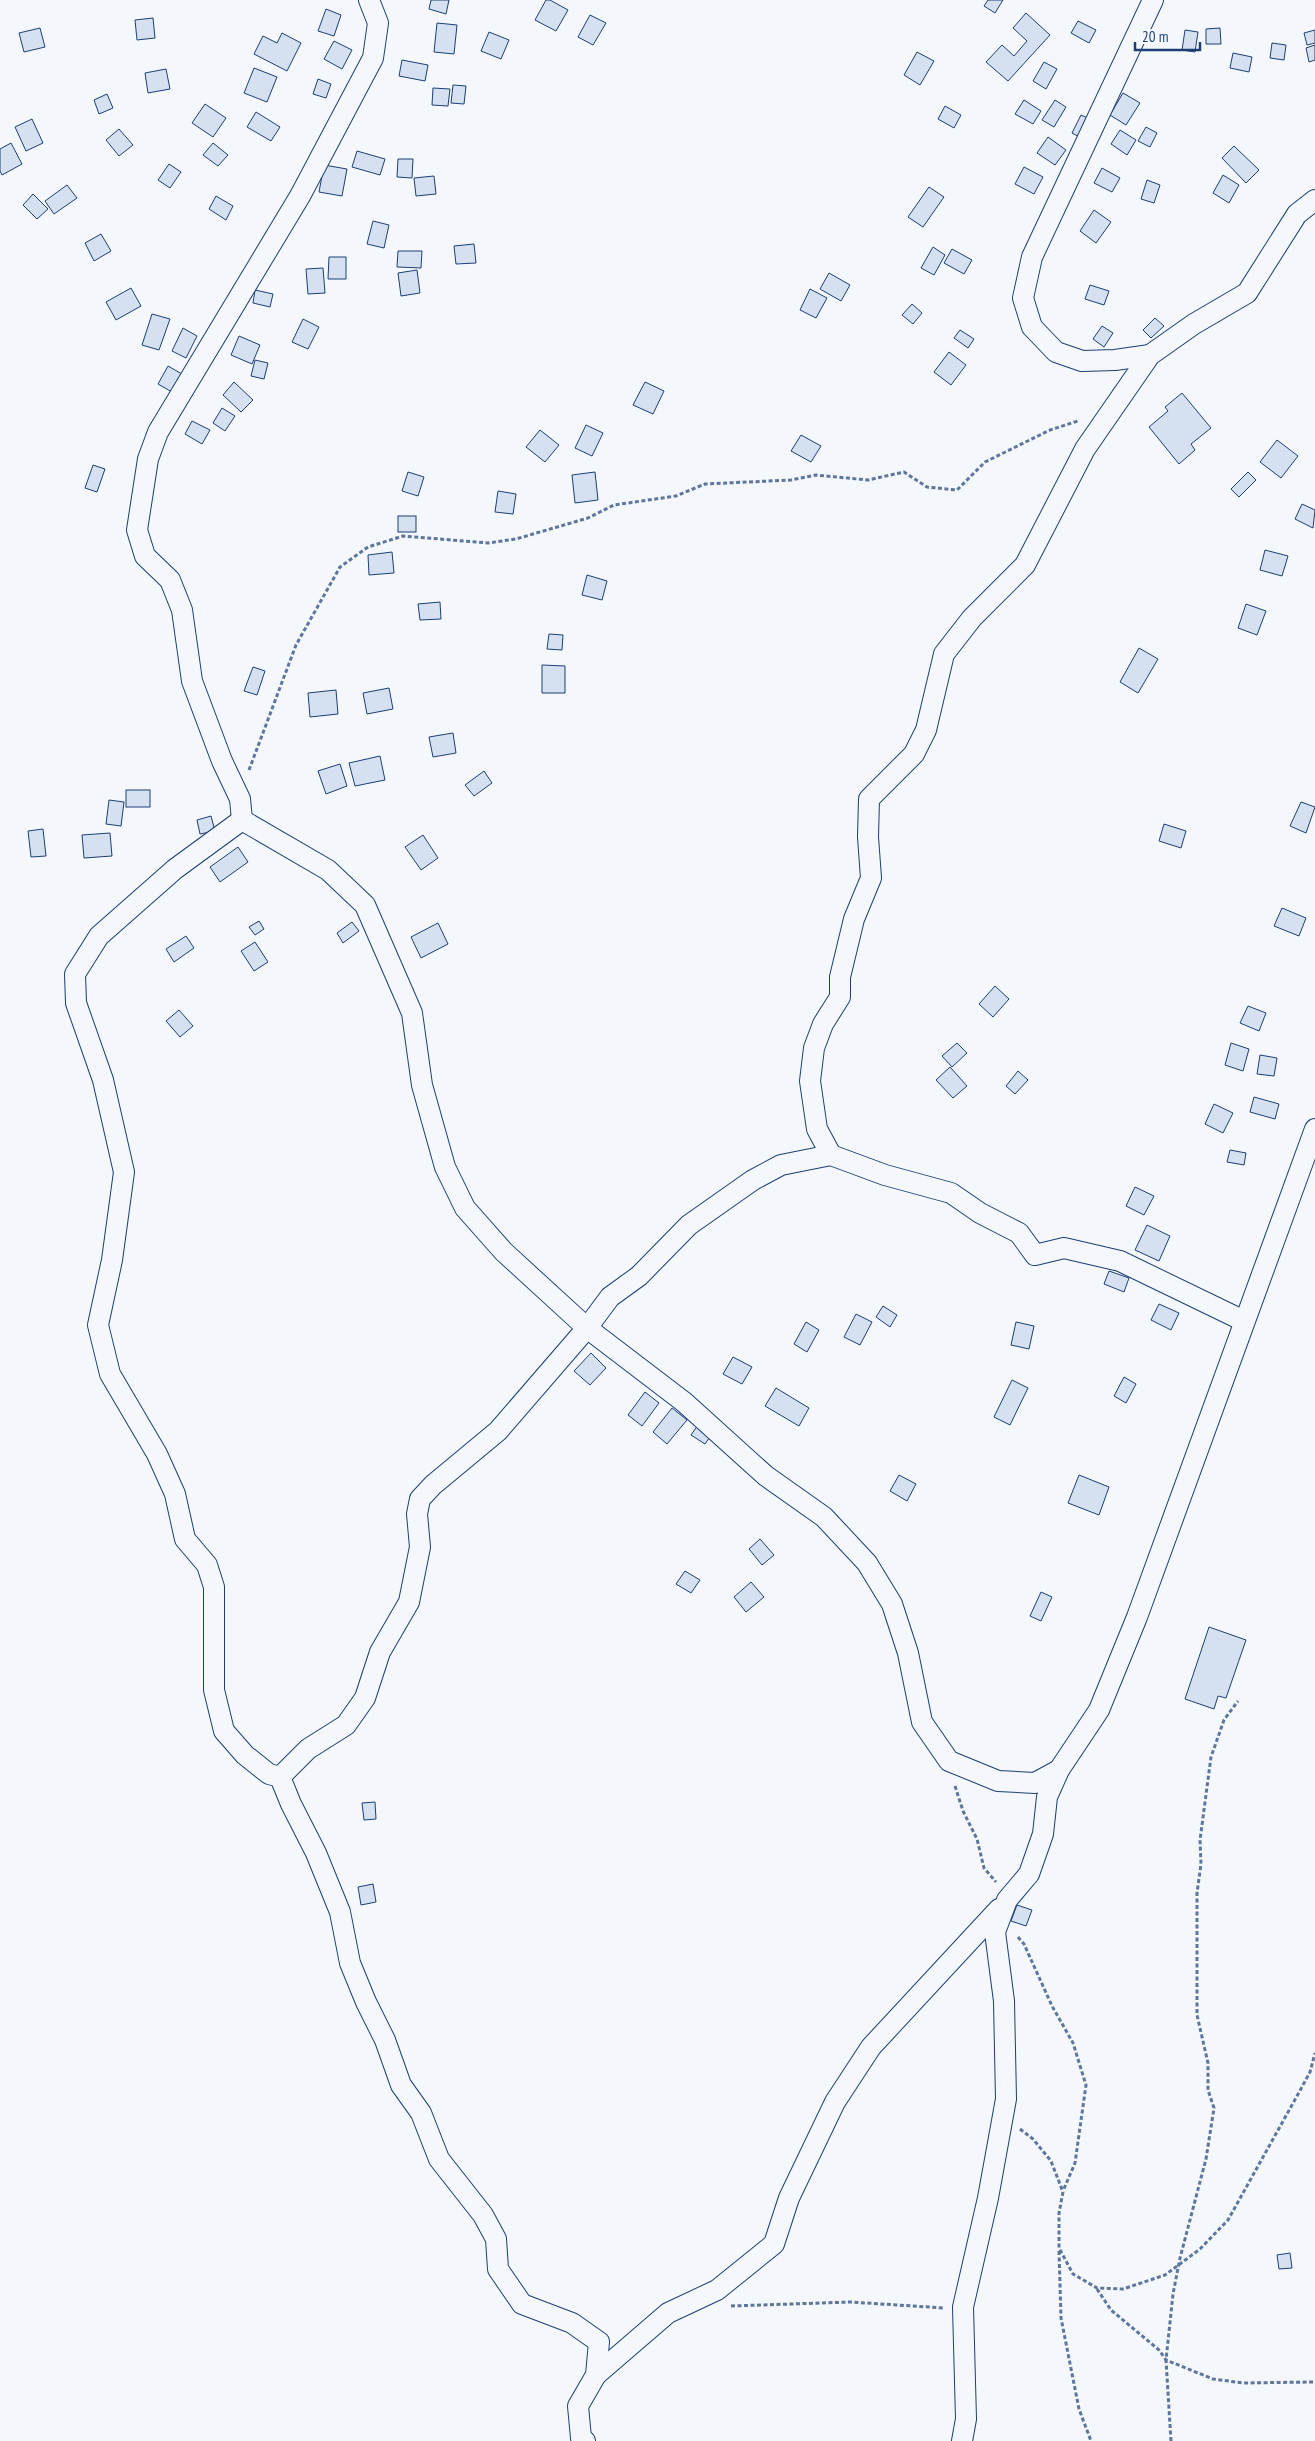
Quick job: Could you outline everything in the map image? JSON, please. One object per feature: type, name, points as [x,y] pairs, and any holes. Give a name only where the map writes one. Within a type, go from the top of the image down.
[{"type":"street","points":[[242,820],[240,799],[222,762],[192,681],[182,610],[170,580],[146,556],[137,530],[139,506],[148,459],[158,432],[300,196],[373,58],[378,24],[369,0]]},
{"type":"street","points":[[1150,355],[1115,360],[1082,361],[1056,352],[1032,327],[1023,298],[1032,257],[1153,0]]},
{"type":"street","points":[[831,1154],[817,1129],[810,1082],[814,1048],[823,1024],[840,997],[840,977],[854,919],[872,878],[868,838],[869,799],[914,754],[926,730],[933,707],[944,654],[972,618],[1025,565],[1085,449],[1150,355],[1194,324],[1247,293],[1297,214],[1315,200]]},
{"type":"street","points":[[242,820],[328,870],[365,905],[412,1013],[422,1085],[445,1167],[465,1208],[504,1252],[587,1328],[684,1402],[766,1476],[824,1517],[868,1562],[892,1604],[908,1653],[922,1722],[949,1761],[998,1781],[1035,1783],[1059,1770]]},
{"type":"street","points":[[242,820],[175,870],[99,936],[75,974],[76,1003],[103,1080],[124,1172],[112,1260],[98,1325],[110,1374],[157,1454],[175,1494],[185,1539],[207,1565],[214,1587],[214,1690],[224,1731],[245,1755],[269,1774],[280,1777]]},
{"type":"street","points":[[582,2440],[578,2406],[596,2375],[668,2314],[717,2290],[774,2244],[789,2198],[835,2102],[871,2047],[1029,1874],[1043,1834],[1047,1797],[1059,1770],[1099,1710],[1138,1617],[1315,1129]]},
{"type":"street","points":[[280,1777],[308,1749],[346,1725],[365,1698],[380,1652],[409,1602],[420,1547],[417,1514],[420,1499],[433,1485],[498,1431],[587,1328],[610,1297],[639,1276],[689,1225],[753,1180],[781,1165],[831,1154],[885,1175],[951,1192],[980,1213],[1018,1233],[1035,1254],[1064,1248],[1120,1261],[1244,1321]]},
{"type":"street","points":[[280,1777],[291,1804],[316,1853],[340,1912],[350,1964],[366,2002],[386,2040],[401,2085],[420,2113],[439,2159],[483,2215],[496,2239],[498,2269],[522,2304],[572,2323],[599,2342],[596,2375]]},
{"type":"street","points":[[962,2441],[966,2419],[963,2307],[988,2198],[1006,2099],[1004,2002],[995,1932],[1007,1900]]},
{"type":"path","points":[[240,799],[253,754],[296,645],[340,567],[368,547],[403,536],[488,543],[516,539],[588,518],[614,505],[676,496],[705,484],[791,480],[816,475],[868,480],[904,472],[927,488],[957,490],[985,462],[1016,445],[1050,430],[1075,423],[1080,418]]},
{"type":"path","points":[[1171,2441],[1166,2360],[1173,2294],[1180,2258],[1206,2159],[1214,2108],[1208,2090],[1208,2063],[1197,2015],[1197,1893],[1201,1864],[1201,1831],[1211,1757],[1224,1720],[1238,1701]]},
{"type":"path","points":[[949,1761],[963,1811],[977,1839],[984,1868],[1003,1890],[1007,1900]]},
{"type":"path","points":[[1014,1932],[1024,1944],[1052,2006],[1073,2043],[1086,2086],[1075,2163],[1063,2192],[1059,2212],[1059,2248],[1061,2318],[1079,2409],[1091,2441]]},
{"type":"path","points":[[1097,2288],[1123,2289],[1165,2276],[1200,2249],[1228,2220],[1310,2072],[1315,2053]]},
{"type":"path","points":[[1018,2128],[1033,2139],[1051,2161],[1063,2192]]},
{"type":"path","points":[[1059,2248],[1073,2274],[1097,2288],[1111,2310],[1158,2350],[1166,2360],[1213,2379],[1243,2383],[1313,2382]]},
{"type":"path","points":[[725,2306],[852,2302],[938,2309],[963,2307]]},
{"type":"building","points":[[431,0],[449,0],[446,14],[429,9]]},
{"type":"building","points":[[546,0],[550,0],[568,10],[556,31],[535,20]]},
{"type":"building","points":[[988,0],[1003,0],[995,13],[984,6]]},
{"type":"building","points":[[326,9],[341,15],[334,36],[318,31]]},
{"type":"building","points":[[1026,13],[1050,35],[1008,81],[986,62],[1002,45],[1014,56],[1027,41],[1013,28]]},
{"type":"building","points":[[590,15],[606,23],[593,45],[578,37]]},
{"type":"building","points":[[153,18],[155,38],[137,40],[135,20]]},
{"type":"building","points":[[1078,21],[1096,30],[1089,43],[1071,33]]},
{"type":"building","points":[[437,23],[457,25],[454,54],[434,52]]},
{"type":"building","points":[[40,28],[45,47],[24,52],[19,33]]},
{"type":"building","points":[[1220,28],[1221,44],[1206,44],[1206,29]]},
{"type":"building","points":[[1185,30],[1198,32],[1195,52],[1182,50]]},
{"type":"building","points":[[1315,30],[1315,43],[1307,45],[1304,33]]},
{"type":"building","points":[[489,32],[509,40],[501,59],[481,51]]},
{"type":"building","points":[[282,33],[301,43],[287,71],[254,54],[263,36],[277,43]]},
{"type":"building","points":[[334,41],[352,50],[342,69],[324,59]]},
{"type":"building","points":[[1272,43],[1286,45],[1284,60],[1270,58]]},
{"type":"building","points":[[1315,45],[1315,60],[1309,62],[1306,48]]},
{"type":"building","points":[[917,52],[934,61],[920,85],[904,75]]},
{"type":"building","points":[[1233,53],[1252,57],[1249,72],[1230,68]]},
{"type":"building","points":[[402,60],[428,65],[425,81],[399,76]]},
{"type":"building","points":[[1044,62],[1057,69],[1046,89],[1033,81]]},
{"type":"building","points":[[254,68],[277,77],[267,102],[244,93]]},
{"type":"building","points":[[166,69],[170,89],[148,93],[145,73]]},
{"type":"building","points":[[318,79],[331,84],[326,98],[313,94]]},
{"type":"building","points":[[453,85],[466,86],[464,104],[451,103]]},
{"type":"building","points":[[433,88],[450,89],[448,106],[432,105]]},
{"type":"building","points":[[1123,93],[1140,103],[1126,125],[1110,115]]},
{"type":"building","points":[[107,94],[113,108],[99,114],[94,100]]},
{"type":"building","points":[[1024,100],[1041,111],[1033,124],[1015,114]]},
{"type":"building","points":[[1055,100],[1066,107],[1054,127],[1042,120]]},
{"type":"building","points":[[205,104],[226,118],[213,137],[192,123]]},
{"type":"building","points":[[945,106],[961,115],[954,128],[938,119]]},
{"type":"building","points":[[256,112],[280,127],[271,141],[247,127]]},
{"type":"building","points":[[1081,115],[1092,120],[1083,139],[1072,133]]},
{"type":"building","points":[[32,119],[43,143],[26,151],[15,127]]},
{"type":"building","points":[[1146,127],[1157,133],[1150,147],[1138,141]]},
{"type":"building","points":[[119,129],[133,145],[119,156],[106,140]]},
{"type":"building","points":[[1120,130],[1136,140],[1127,155],[1111,144]]},
{"type":"building","points":[[1048,137],[1066,150],[1055,165],[1037,153]]},
{"type":"building","points":[[11,143],[22,164],[2,175],[0,171],[0,149]]},
{"type":"building","points":[[213,143],[228,155],[218,166],[203,155]]},
{"type":"building","points":[[1234,146],[1259,170],[1246,183],[1222,158]]},
{"type":"building","points":[[357,151],[385,159],[380,175],[352,167]]},
{"type":"building","points":[[398,159],[413,159],[412,178],[397,177]]},
{"type":"building","points":[[169,164],[181,172],[170,188],[158,180]]},
{"type":"building","points":[[324,165],[347,169],[342,196],[319,192]]},
{"type":"building","points":[[1024,167],[1043,177],[1034,194],[1015,184]]},
{"type":"building","points":[[1102,168],[1120,178],[1112,192],[1094,183]]},
{"type":"building","points":[[1223,175],[1239,185],[1229,203],[1213,193]]},
{"type":"building","points":[[434,176],[436,194],[416,196],[414,178]]},
{"type":"building","points":[[1147,180],[1160,185],[1154,203],[1141,199]]},
{"type":"building","points":[[67,185],[77,198],[54,214],[45,201]]},
{"type":"building","points":[[929,187],[944,197],[923,227],[908,217]]},
{"type":"building","points":[[33,194],[48,209],[37,219],[23,205]]},
{"type":"building","points":[[216,196],[233,206],[226,220],[209,209]]},
{"type":"building","points":[[1094,210],[1111,222],[1096,243],[1080,231]]},
{"type":"building","points":[[373,221],[389,225],[384,248],[367,244]]},
{"type":"building","points":[[101,234],[111,251],[94,261],[85,243]]},
{"type":"building","points":[[474,244],[476,263],[456,264],[454,246]]},
{"type":"building","points":[[933,247],[945,255],[934,275],[921,268]]},
{"type":"building","points":[[952,249],[972,260],[964,274],[944,263]]},
{"type":"building","points":[[398,251],[422,251],[421,268],[397,267]]},
{"type":"building","points":[[329,257],[346,257],[346,279],[328,279]]},
{"type":"building","points":[[323,268],[325,293],[308,294],[306,269]]},
{"type":"building","points":[[417,270],[420,293],[401,296],[398,273]]},
{"type":"building","points":[[829,273],[850,285],[841,301],[820,289]]},
{"type":"building","points":[[1090,285],[1109,291],[1104,305],[1085,299]]},
{"type":"building","points":[[131,288],[141,306],[116,320],[106,302]]},
{"type":"building","points":[[810,289],[827,298],[816,318],[800,310]]},
{"type":"building","points":[[255,290],[273,294],[270,307],[253,303]]},
{"type":"building","points":[[912,304],[922,313],[913,324],[902,315]]},
{"type":"building","points":[[152,314],[170,319],[159,350],[142,345]]},
{"type":"building","points":[[1155,318],[1164,326],[1151,338],[1143,330]]},
{"type":"building","points":[[303,319],[319,327],[308,349],[292,342]]},
{"type":"building","points":[[1102,326],[1113,333],[1104,347],[1093,339]]},
{"type":"building","points":[[183,328],[197,336],[186,358],[172,351]]},
{"type":"building","points":[[960,330],[974,339],[968,348],[954,338]]},
{"type":"building","points":[[239,336],[260,345],[252,364],[231,355]]},
{"type":"building","points":[[949,352],[966,365],[951,385],[934,372]]},
{"type":"building","points":[[255,360],[268,363],[264,379],[251,376]]},
{"type":"building","points":[[168,366],[189,378],[179,396],[158,384]]},
{"type":"building","points":[[234,382],[253,400],[241,412],[223,395]]},
{"type":"building","points":[[645,382],[664,391],[653,414],[633,405]]},
{"type":"building","points":[[1182,393],[1211,428],[1191,444],[1195,450],[1179,464],[1149,427],[1168,411],[1165,407]]},
{"type":"building","points":[[222,408],[235,416],[225,431],[213,423]]},
{"type":"building","points":[[192,421],[210,430],[202,444],[185,434]]},
{"type":"building","points":[[586,425],[603,433],[592,456],[575,448]]},
{"type":"building","points":[[540,430],[559,445],[545,462],[526,447]]},
{"type":"building","points":[[801,435],[821,446],[811,462],[791,451]]},
{"type":"building","points":[[1277,440],[1298,456],[1281,478],[1260,462]]},
{"type":"building","points":[[93,465],[105,469],[97,492],[85,488]]},
{"type":"building","points":[[408,472],[424,477],[418,496],[402,491]]},
{"type":"building","points":[[595,472],[598,500],[575,503],[572,475]]},
{"type":"building","points":[[1248,472],[1256,480],[1239,497],[1231,489]]},
{"type":"building","points":[[498,491],[516,494],[513,514],[495,512]]},
{"type":"building","points":[[1302,504],[1315,510],[1313,528],[1295,519]]},
{"type":"building","points":[[398,516],[416,516],[416,532],[398,532]]},
{"type":"building","points":[[1265,550],[1288,556],[1282,576],[1260,570]]},
{"type":"building","points":[[392,552],[394,573],[369,575],[368,555]]},
{"type":"building","points":[[587,575],[607,581],[602,600],[582,595]]},
{"type":"building","points":[[440,602],[441,619],[420,620],[418,604]]},
{"type":"building","points":[[1246,604],[1266,611],[1257,635],[1238,628]]},
{"type":"building","points":[[549,634],[563,635],[562,650],[547,649]]},
{"type":"building","points":[[1139,648],[1158,659],[1138,693],[1120,682]]},
{"type":"building","points":[[542,665],[565,666],[565,693],[542,693]]},
{"type":"building","points":[[253,667],[265,671],[257,695],[244,691]]},
{"type":"building","points":[[389,688],[393,709],[367,714],[363,693]]},
{"type":"building","points":[[336,690],[338,714],[310,717],[308,693]]},
{"type":"building","points":[[453,733],[456,753],[433,757],[429,737]]},
{"type":"building","points":[[380,756],[385,780],[355,786],[349,763]]},
{"type":"building","points":[[340,764],[347,786],[326,794],[318,771]]},
{"type":"building","points":[[484,771],[492,783],[474,796],[465,785]]},
{"type":"building","points":[[126,790],[150,790],[150,807],[126,807]]},
{"type":"building","points":[[109,800],[124,802],[121,826],[106,824]]},
{"type":"building","points":[[1301,802],[1315,807],[1306,833],[1290,826]]},
{"type":"building","points":[[211,816],[215,831],[200,834],[197,820]]},
{"type":"building","points":[[1164,824],[1186,831],[1181,848],[1159,841]]},
{"type":"building","points":[[43,829],[46,856],[31,857],[28,831]]},
{"type":"building","points":[[110,833],[112,856],[84,858],[82,835]]},
{"type":"building","points":[[423,835],[438,858],[421,870],[405,847]]},
{"type":"building","points":[[238,847],[248,862],[220,882],[210,867]]},
{"type":"building","points":[[1282,908],[1306,918],[1299,936],[1274,926]]},
{"type":"building","points":[[259,921],[264,929],[255,935],[249,927]]},
{"type":"building","points":[[352,922],[359,931],[343,943],[337,933]]},
{"type":"building","points":[[438,923],[448,944],[421,958],[411,937]]},
{"type":"building","points":[[186,936],[194,948],[174,962],[166,949]]},
{"type":"building","points":[[255,942],[268,962],[254,971],[241,951]]},
{"type":"building","points":[[995,986],[1009,999],[993,1017],[979,1004]]},
{"type":"building","points":[[1248,1006],[1266,1013],[1259,1031],[1240,1023]]},
{"type":"building","points":[[179,1010],[193,1026],[180,1037],[166,1021]]},
{"type":"building","points":[[957,1043],[967,1053],[952,1067],[942,1056]]},
{"type":"building","points":[[1231,1043],[1249,1049],[1243,1071],[1225,1065]]},
{"type":"building","points":[[1260,1055],[1277,1058],[1274,1076],[1257,1074]]},
{"type":"building","points":[[950,1067],[967,1086],[953,1098],[936,1080]]},
{"type":"building","points":[[1018,1071],[1028,1080],[1015,1094],[1006,1086]]},
{"type":"building","points":[[1254,1097],[1279,1104],[1275,1119],[1250,1112]]},
{"type":"building","points":[[1214,1104],[1233,1113],[1223,1133],[1205,1124]]},
{"type":"building","points":[[1230,1150],[1246,1153],[1244,1165],[1227,1162]]},
{"type":"building","points":[[1135,1187],[1154,1196],[1144,1215],[1126,1206]]},
{"type":"building","points":[[1147,1225],[1170,1236],[1159,1261],[1135,1250]]},
{"type":"building","points":[[1109,1271],[1129,1278],[1124,1292],[1104,1284]]},
{"type":"building","points":[[1159,1304],[1179,1313],[1171,1330],[1151,1320]]},
{"type":"building","points":[[883,1306],[897,1315],[890,1327],[876,1317]]},
{"type":"building","points":[[856,1314],[872,1322],[860,1345],[844,1337]]},
{"type":"building","points":[[806,1322],[819,1330],[807,1352],[794,1344]]},
{"type":"building","points":[[1016,1322],[1034,1326],[1029,1349],[1011,1345]]},
{"type":"building","points":[[591,1353],[606,1368],[590,1385],[574,1371]]},
{"type":"building","points":[[733,1357],[752,1367],[742,1384],[723,1374]]},
{"type":"building","points":[[1124,1377],[1136,1384],[1126,1403],[1114,1396]]},
{"type":"building","points":[[1012,1380],[1028,1388],[1010,1425],[994,1417]]},
{"type":"building","points":[[776,1388],[809,1408],[799,1426],[765,1406]]},
{"type":"building","points":[[645,1392],[659,1403],[642,1426],[628,1415]]},
{"type":"building","points":[[672,1408],[687,1420],[667,1444],[653,1432]]},
{"type":"building","points":[[698,1425],[712,1434],[705,1444],[691,1435]]},
{"type":"building","points":[[899,1475],[916,1484],[907,1501],[890,1491]]},
{"type":"building","points":[[1079,1475],[1109,1487],[1099,1515],[1068,1503]]},
{"type":"building","points":[[760,1539],[774,1555],[762,1565],[749,1549]]},
{"type":"building","points":[[685,1571],[700,1580],[691,1593],[676,1584]]},
{"type":"building","points":[[751,1582],[764,1597],[746,1612],[734,1597]]},
{"type":"building","points":[[1041,1592],[1052,1597],[1041,1621],[1030,1616]]},
{"type":"building","points":[[1209,1627],[1246,1640],[1226,1698],[1218,1696],[1214,1709],[1185,1699]]},
{"type":"building","points":[[375,1802],[376,1819],[364,1820],[362,1803]]},
{"type":"building","points":[[373,1884],[376,1902],[361,1905],[358,1887]]},
{"type":"building","points":[[1017,1905],[1032,1910],[1026,1926],[1011,1921]]},
{"type":"building","points":[[1290,2253],[1292,2268],[1279,2269],[1277,2255]]}]
